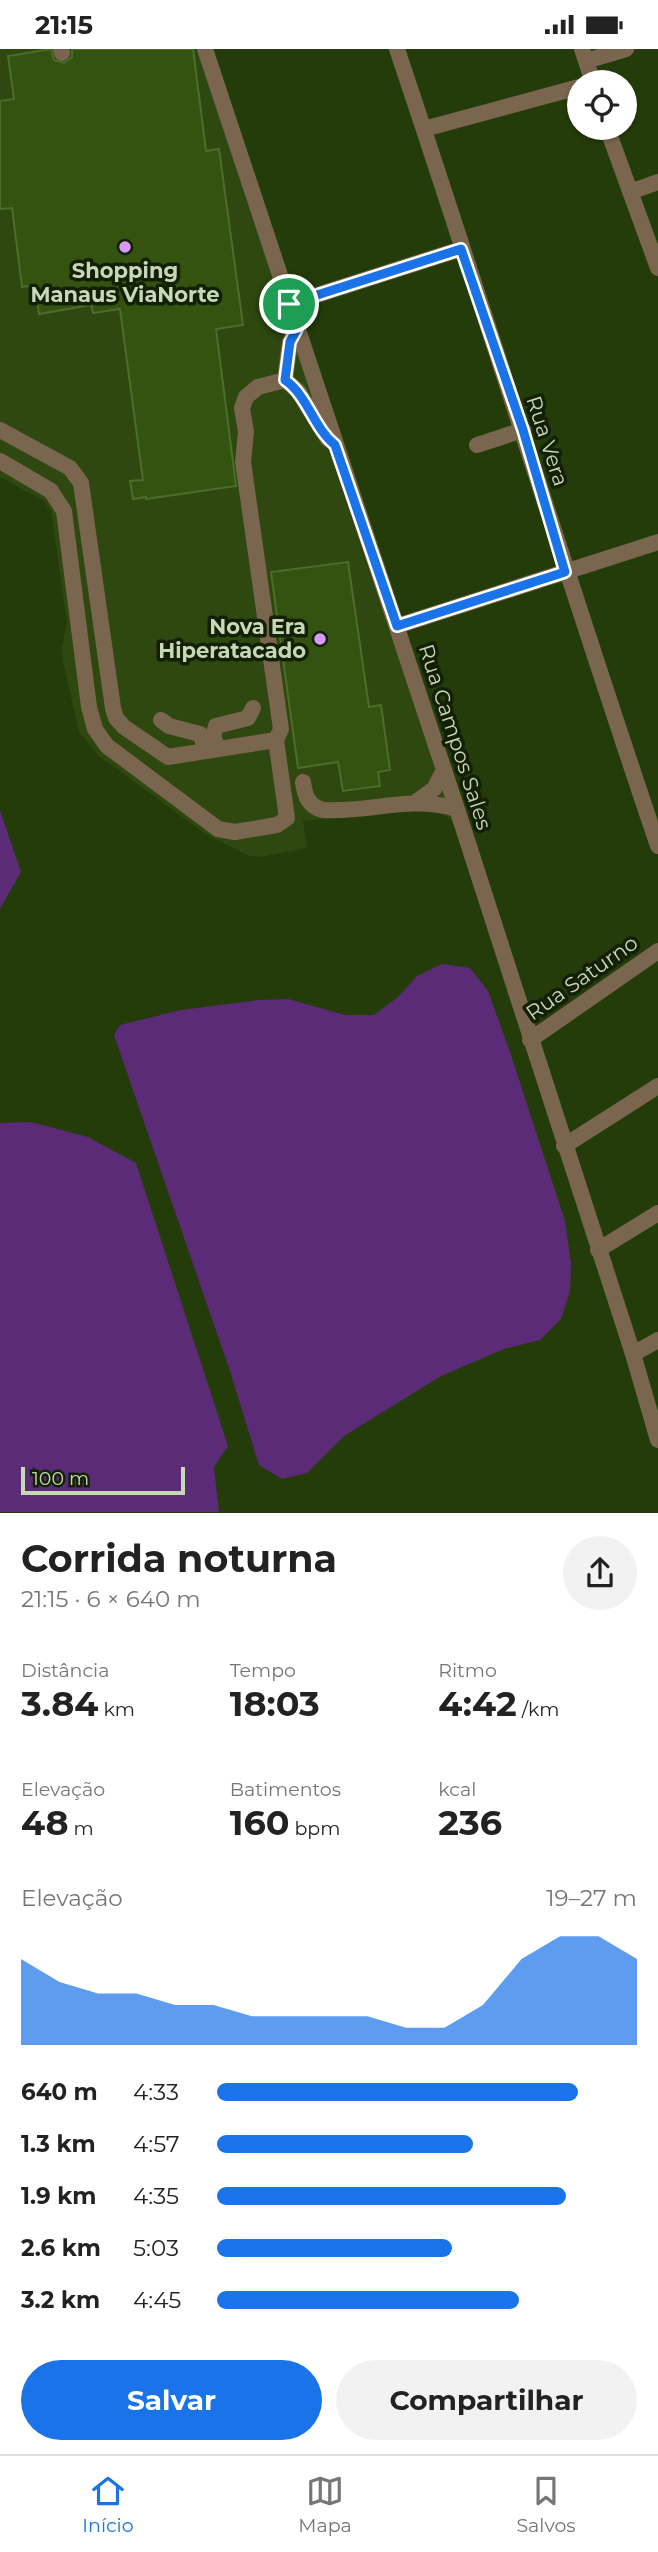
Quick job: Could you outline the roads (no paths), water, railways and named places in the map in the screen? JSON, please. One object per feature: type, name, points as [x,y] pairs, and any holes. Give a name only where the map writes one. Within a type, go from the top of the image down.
[{"type":"street","name":"Rua Campos Sales","points":[[205,49],[457,809],[633,1354],[658,1440]]},
{"type":"street","name":"Rua Vera","points":[[397,49],[523,430],[565,572],[658,846]]},
{"type":"street","points":[[584,55],[626,49]]},
{"type":"street","points":[[424,129],[567,90]]},
{"type":"street","points":[[611,140],[658,268]]},
{"type":"street","points":[[630,192],[658,182]]},
{"type":"street","points":[[289,304],[461,249]]},
{"type":"street","points":[[285,380],[290,342],[297,329]]},
{"type":"street","points":[[285,380],[298,391],[321,431],[335,445]]},
{"type":"street","points":[[0,461],[51,491],[57,497],[65,518],[89,707],[95,729],[107,746],[212,826],[235,832],[277,825],[287,818],[276,740],[281,729],[243,462],[246,432],[242,408],[246,397],[253,390],[285,380]]},
{"type":"street","points":[[477,445],[523,430]]},
{"type":"street","points":[[0,431],[70,468],[79,478],[116,717],[124,727],[168,757],[276,740]]},
{"type":"street","points":[[57,497],[83,493]]},
{"type":"street","points":[[397,626],[658,542]]},
{"type":"street","points":[[213,750],[216,726],[248,718],[253,708]]},
{"type":"street","points":[[161,720],[169,726],[200,734],[213,750]]},
{"type":"street","points":[[416,802],[434,789],[444,770]]},
{"type":"street","points":[[303,782],[307,800],[323,810],[416,802],[457,809]]},
{"type":"street","name":"Rua Saturno","points":[[530,1040],[658,951]]},
{"type":"street","points":[[564,1146],[658,1086]]},
{"type":"street","points":[[598,1250],[658,1213]]},
{"type":"street","points":[[633,1354],[658,1340]]},
{"type":"place","name":"Shopping Manaus ViaNorte","points":[[125,247]]},
{"type":"place","name":"Nova Era Hiperatacado","points":[[320,639]]}]
